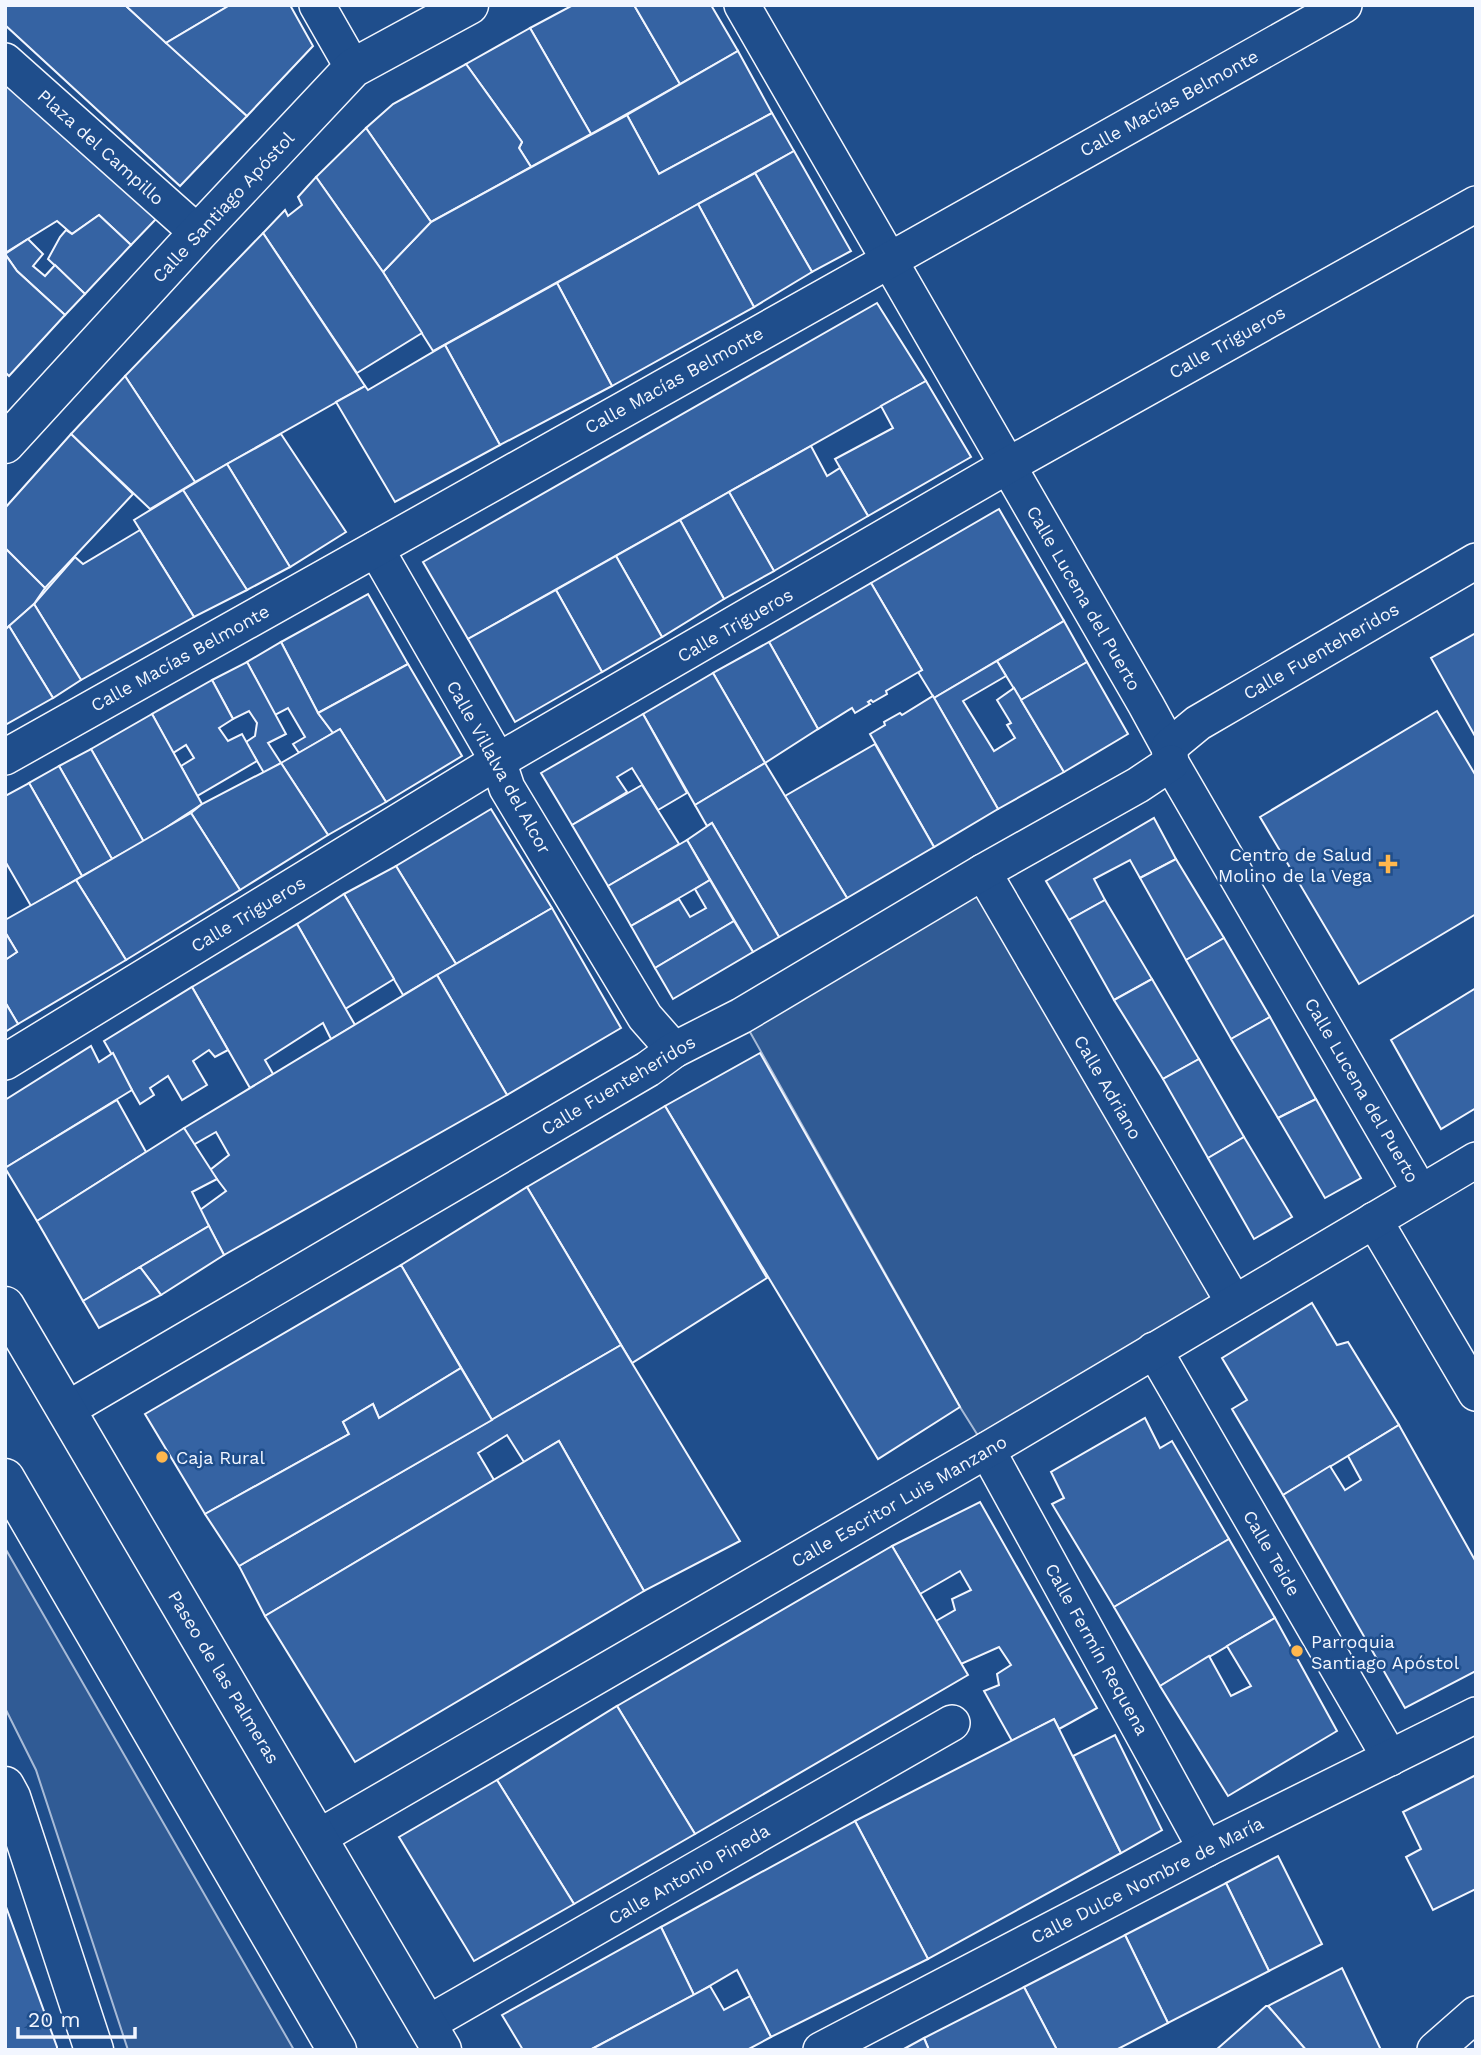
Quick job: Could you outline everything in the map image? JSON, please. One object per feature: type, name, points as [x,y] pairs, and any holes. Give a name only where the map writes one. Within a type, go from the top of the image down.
[{"type":"street","points":[[317,5],[353,68]]},
{"type":"street","name":"Calle Santiago Apóstol","points":[[5,444],[353,68],[468,5]]},
{"type":"street","name":"Calle Lucena del Puerto","points":[[742,5],[890,259],[1420,1192]]},
{"type":"street","name":"Calle Macías Belmonte","points":[[5,757],[1345,5]]},
{"type":"street","name":"Plaza del Campillo","points":[[5,61],[198,233]]},
{"type":"street","name":"Calle Trigueros","points":[[5,1062],[498,761],[1007,466],[1476,204]]},
{"type":"street","name":"Calle Villalva del Alcor","points":[[376,549],[498,761],[507,788],[645,1017],[674,1050]]},
{"type":"street","name":"Calle Fuenteheridos","points":[[66,1410],[636,1076],[674,1050],[741,1016],[983,872],[1138,785],[1170,755],[1198,723],[1476,561]]},
{"type":"street","name":"Calle Adriano","points":[[983,872],[1234,1303]]},
{"type":"street","name":"Calle Escritor Luis Manzano","points":[[318,1837],[987,1450],[1476,1160]]},
{"type":"street","points":[[1374,1220],[1476,1393]]},
{"type":"street","name":"Paseo de las Palmeras","points":[[5,1306],[434,2037]]},
{"type":"street","name":"Calle Teide","points":[[1154,1350],[1390,1758]]},
{"type":"street","name":"Calle Fermín Requena","points":[[987,1450],[1206,1849]]},
{"type":"street","points":[[5,1478],[337,2050]]},
{"type":"street","name":"Calle Dulce Nombre de María","points":[[821,2050],[1206,1849],[1476,1715]]},
{"type":"street","name":"Calle Antonio Pineda","points":[[434,2037],[952,1723]]},
{"type":"street","points":[[5,1786],[11,1797],[94,2050]]},
{"type":"street","points":[[1435,2050],[1476,2014]]},
{"type":"shaded area","points":[[983,872],[1234,1303],[987,1450],[960,1407],[741,1016]]},
{"type":"shaded area","points":[[5,1548],[294,2050],[128,2050],[36,1770],[5,1708]]},
{"type":"building","points":[[5,5],[125,5],[247,116],[180,186],[5,25]]},
{"type":"building","points":[[125,5],[230,5],[166,43]]},
{"type":"building","points":[[230,5],[290,5],[313,46],[247,116],[166,43]]},
{"type":"building","points":[[573,5],[634,5],[680,84],[591,134],[530,28]]},
{"type":"building","points":[[634,5],[711,5],[738,51],[680,84]]},
{"type":"building","points":[[530,28],[591,134],[531,167],[519,148],[522,142],[466,64]]},
{"type":"building","points":[[738,51],[772,113],[659,174],[627,115]]},
{"type":"building","points":[[466,64],[522,142],[519,148],[531,167],[431,222],[366,128],[393,104]]},
{"type":"building","points":[[5,81],[156,219],[131,245],[99,215],[72,234],[57,221],[5,253]]},
{"type":"building","points":[[772,113],[794,151],[433,351],[383,272],[431,222],[627,115],[659,174]]},
{"type":"building","points":[[366,128],[431,222],[383,272],[316,177]]},
{"type":"building","points":[[794,151],[851,251],[812,272],[755,173]]},
{"type":"building","points":[[755,173],[812,272],[754,307],[698,204]]},
{"type":"building","points":[[316,177],[422,333],[357,373],[263,233],[285,210],[288,216],[302,205],[298,197]]},
{"type":"building","points":[[698,204],[754,307],[612,386],[557,283]]},
{"type":"building","points":[[99,215],[131,245],[85,294],[48,259],[66,230],[72,234]]},
{"type":"building","points":[[263,233],[365,386],[195,482],[125,376]]},
{"type":"building","points":[[28,239],[43,254],[33,266],[45,276],[55,265],[85,294],[65,315],[17,271],[5,254]]},
{"type":"building","points":[[5,254],[17,271],[65,315],[9,376],[5,372]]},
{"type":"building","points":[[557,283],[612,386],[500,445],[445,345]]},
{"type":"building","points":[[877,303],[926,381],[468,639],[423,562]]},
{"type":"building","points":[[445,345],[500,445],[395,502],[336,402],[365,386],[368,390]]},
{"type":"building","points":[[125,376],[195,482],[150,509],[71,434]]},
{"type":"building","points":[[926,381],[971,457],[868,516],[835,459],[893,428],[881,406]]},
{"type":"building","points":[[71,434],[133,494],[45,588],[5,548],[5,508]]},
{"type":"building","points":[[281,434],[346,532],[290,567],[227,464]]},
{"type":"building","points":[[811,446],[827,476],[840,468],[868,516],[774,571],[729,492]]},
{"type":"building","points":[[227,464],[290,567],[247,590],[183,490]]},
{"type":"building","points":[[183,490],[247,590],[194,617],[134,520]]},
{"type":"building","points":[[729,492],[774,571],[724,599],[680,520]]},
{"type":"building","points":[[999,509],[1064,621],[934,698],[918,672],[922,670],[871,583]]},
{"type":"building","points":[[680,520],[724,599],[662,637],[616,556]]},
{"type":"building","points":[[140,530],[194,617],[81,680],[34,604],[75,557],[83,564]]},
{"type":"building","points":[[5,548],[45,588],[34,604],[5,630]]},
{"type":"building","points":[[616,556],[662,637],[602,672],[556,590]]},
{"type":"building","points":[[871,583],[922,670],[886,691],[887,694],[873,702],[871,700],[868,702],[870,704],[855,713],[852,708],[818,729],[769,642]]},
{"type":"building","points":[[556,590],[602,672],[515,722],[468,639]]},
{"type":"building","points":[[368,594],[408,664],[318,713],[281,642]]},
{"type":"building","points":[[34,604],[81,680],[53,698],[9,626]]},
{"type":"building","points":[[1064,621],[1087,662],[1021,700],[997,661]]},
{"type":"building","points":[[9,626],[53,698],[5,725],[5,630]]},
{"type":"building","points":[[1476,633],[1476,738],[1431,658]]},
{"type":"building","points":[[281,642],[318,713],[333,733],[299,753],[293,744],[305,737],[288,708],[275,715],[247,662]]},
{"type":"building","points":[[769,642],[818,729],[765,763],[713,673]]},
{"type":"building","points":[[997,661],[1006,676],[963,701],[994,751],[1015,738],[1007,725],[1011,723],[997,700],[1014,688],[1064,772],[998,809],[934,698]]},
{"type":"building","points":[[247,662],[286,734],[268,743],[281,763],[264,773],[246,742],[255,736],[257,723],[249,711],[233,719],[212,680]]},
{"type":"building","points":[[1087,662],[1128,734],[1064,772],[1021,700]]},
{"type":"building","points":[[408,664],[462,756],[386,802],[340,729],[333,733],[318,713]]},
{"type":"building","points":[[713,673],[765,763],[695,805],[643,714]]},
{"type":"building","points":[[212,680],[233,719],[219,728],[228,741],[242,734],[257,761],[197,796],[181,766],[194,758],[186,745],[173,753],[152,714]]},
{"type":"building","points":[[933,696],[998,809],[934,847],[870,734],[885,725],[884,722],[900,713],[902,715]]},
{"type":"building","points":[[1437,711],[1476,776],[1476,914],[1359,984],[1260,817]]},
{"type":"building","points":[[152,714],[202,804],[144,842],[91,749]]},
{"type":"building","points":[[643,714],[687,793],[658,810],[632,768],[617,777],[627,792],[572,825],[541,773]]},
{"type":"building","points":[[340,729],[386,802],[328,835],[281,763]]},
{"type":"building","points":[[875,744],[934,847],[847,898],[785,796]]},
{"type":"building","points":[[91,749],[144,842],[112,859],[59,766]]},
{"type":"building","points":[[281,763],[328,835],[240,890],[191,813],[202,804]]},
{"type":"building","points":[[765,763],[847,898],[779,937],[712,823],[707,826],[695,805]]},
{"type":"building","points":[[59,766],[112,859],[82,876],[29,783]]},
{"type":"building","points":[[29,783],[82,876],[31,906],[5,861],[5,796]]},
{"type":"building","points":[[642,785],[679,844],[608,886],[572,825]]},
{"type":"building","points":[[491,809],[552,908],[456,964],[396,866]]},
{"type":"building","points":[[191,813],[240,890],[126,960],[76,880]]},
{"type":"building","points":[[1154,818],[1176,859],[1140,878],[1130,860],[1094,879],[1105,900],[1069,920],[1046,881]]},
{"type":"building","points":[[712,823],[779,937],[753,952],[687,840]]},
{"type":"building","points":[[687,840],[710,880],[631,926],[608,886]]},
{"type":"building","points":[[1176,859],[1224,938],[1186,960],[1140,878]]},
{"type":"building","points":[[396,866],[456,964],[403,995],[344,894]]},
{"type":"building","points":[[76,880],[126,960],[18,1024],[5,1002],[5,960],[17,952],[5,932],[5,920]]},
{"type":"building","points":[[710,880],[734,921],[655,968],[631,926],[679,899],[690,917],[706,908],[695,889]]},
{"type":"building","points":[[344,894],[394,979],[345,1009],[297,924]]},
{"type":"building","points":[[1105,900],[1152,979],[1114,1000],[1069,920]]},
{"type":"building","points":[[552,908],[621,1028],[507,1095],[437,975]]},
{"type":"building","points":[[734,921],[753,952],[673,999],[655,968]]},
{"type":"building","points":[[297,924],[355,1025],[331,1039],[323,1023],[265,1060],[273,1074],[250,1088],[192,987]]},
{"type":"building","points":[[5,932],[17,952],[5,960]]},
{"type":"building","points":[[1224,938],[1270,1017],[1231,1039],[1186,960]]},
{"type":"building","points":[[437,975],[507,1095],[224,1255],[200,1210],[226,1191],[210,1170],[229,1155],[216,1132],[193,1145],[184,1128]]},
{"type":"building","points":[[1152,979],[1199,1059],[1163,1079],[1114,1000]]},
{"type":"building","points":[[192,987],[228,1050],[215,1057],[209,1050],[193,1061],[207,1085],[182,1100],[168,1076],[150,1088],[154,1095],[140,1104],[104,1041]]},
{"type":"building","points":[[1476,988],[1476,1108],[1441,1129],[1391,1040]]},
{"type":"building","points":[[5,1002],[18,1024],[5,1032]]},
{"type":"building","points":[[1270,1017],[1316,1099],[1278,1118],[1231,1039]]},
{"type":"building","points":[[91,1046],[99,1062],[113,1053],[132,1090],[5,1168],[5,1100]]},
{"type":"building","points":[[760,1053],[960,1407],[878,1459],[665,1106]]},
{"type":"building","points":[[1199,1059],[1244,1137],[1208,1158],[1163,1079]]},
{"type":"building","points":[[1316,1099],[1361,1178],[1325,1198],[1278,1118]]},
{"type":"building","points":[[117,1100],[146,1152],[37,1221],[5,1168]]},
{"type":"building","points":[[665,1106],[767,1278],[632,1363],[527,1187]]},
{"type":"building","points":[[184,1128],[217,1179],[192,1192],[209,1226],[83,1301],[37,1221]]},
{"type":"building","points":[[1244,1137],[1292,1217],[1254,1239],[1208,1158]]},
{"type":"building","points":[[527,1187],[621,1345],[492,1420],[401,1265]]},
{"type":"building","points":[[209,1226],[224,1255],[161,1295],[140,1267]]},
{"type":"building","points":[[401,1265],[461,1368],[379,1418],[373,1404],[343,1422],[349,1434],[205,1514],[145,1414]]},
{"type":"building","points":[[140,1267],[161,1295],[99,1328],[83,1301]]},
{"type":"building","points":[[1312,1303],[1337,1345],[1348,1342],[1399,1425],[1283,1495],[1232,1409],[1247,1400],[1222,1358]]},
{"type":"building","points":[[621,1345],[740,1541],[644,1591],[559,1441],[524,1462],[507,1435],[478,1453],[494,1480],[265,1616],[239,1566]]},
{"type":"building","points":[[461,1368],[492,1420],[239,1566],[205,1514],[349,1434],[343,1422],[373,1404],[379,1418]]},
{"type":"building","points":[[1145,1418],[1160,1448],[1172,1441],[1229,1539],[1114,1607],[1052,1504],[1064,1498],[1051,1472]]},
{"type":"building","points":[[1399,1425],[1476,1562],[1476,1671],[1405,1708],[1283,1495],[1330,1466],[1345,1490],[1361,1480],[1348,1456]]},
{"type":"building","points":[[559,1441],[644,1591],[355,1762],[265,1616]]},
{"type":"building","points":[[980,1502],[1097,1708],[1059,1729],[1054,1719],[1012,1741],[984,1691],[999,1685],[997,1674],[1011,1665],[999,1647],[961,1664],[936,1621],[955,1610],[952,1599],[971,1590],[960,1571],[920,1594],[892,1546]]},
{"type":"building","points":[[1229,1539],[1275,1618],[1160,1686],[1114,1607]]},
{"type":"building","points":[[892,1546],[968,1675],[695,1834],[617,1706]]},
{"type":"building","points":[[1275,1618],[1337,1731],[1228,1796],[1160,1686],[1209,1656],[1231,1696],[1251,1686],[1227,1646]]},
{"type":"building","points":[[617,1706],[695,1834],[574,1904],[497,1780]]},
{"type":"building","points":[[1054,1719],[1121,1853],[928,1959],[855,1821]]},
{"type":"building","points":[[1115,1735],[1162,1830],[1121,1853],[1073,1756]]},
{"type":"building","points":[[1476,1775],[1476,1889],[1433,1910],[1406,1857],[1421,1849],[1403,1812]]},
{"type":"building","points":[[497,1780],[574,1904],[474,1961],[399,1837]]},
{"type":"building","points":[[855,1821],[928,1959],[771,2037],[737,1970],[694,1995],[661,1927]]},
{"type":"building","points":[[1278,1856],[1322,1944],[1269,1971],[1226,1883]]},
{"type":"building","points":[[1226,1883],[1269,1971],[1168,2023],[1125,1935]]},
{"type":"building","points":[[5,1904],[57,2047],[57,2050],[5,2050]]},
{"type":"building","points":[[661,1927],[694,1995],[590,2050],[523,2050],[502,2015]]},
{"type":"building","points":[[1125,1935],[1168,2023],[1116,2050],[1057,2050],[1024,1987]]},
{"type":"building","points":[[1342,1968],[1381,2050],[1306,2050],[1268,2006]]},
{"type":"building","points":[[710,1986],[724,2010],[750,1996],[771,2037],[747,2050],[590,2050]]},
{"type":"building","points":[[1024,1987],[1057,2050],[929,2050],[924,2038]]},
{"type":"building","points":[[1266,2006],[1306,2050],[1216,2050]]},
{"type":"building","points":[[924,2038],[929,2050],[902,2050]]},
{"type":"place","name":"Centro de Salud Molino de la Vega","points":[[1388,864]]},
{"type":"place","name":"Caja Rural","points":[[162,1457]]},
{"type":"place","name":"Parroquia Santiago Apóstol","points":[[1297,1651]]}]
